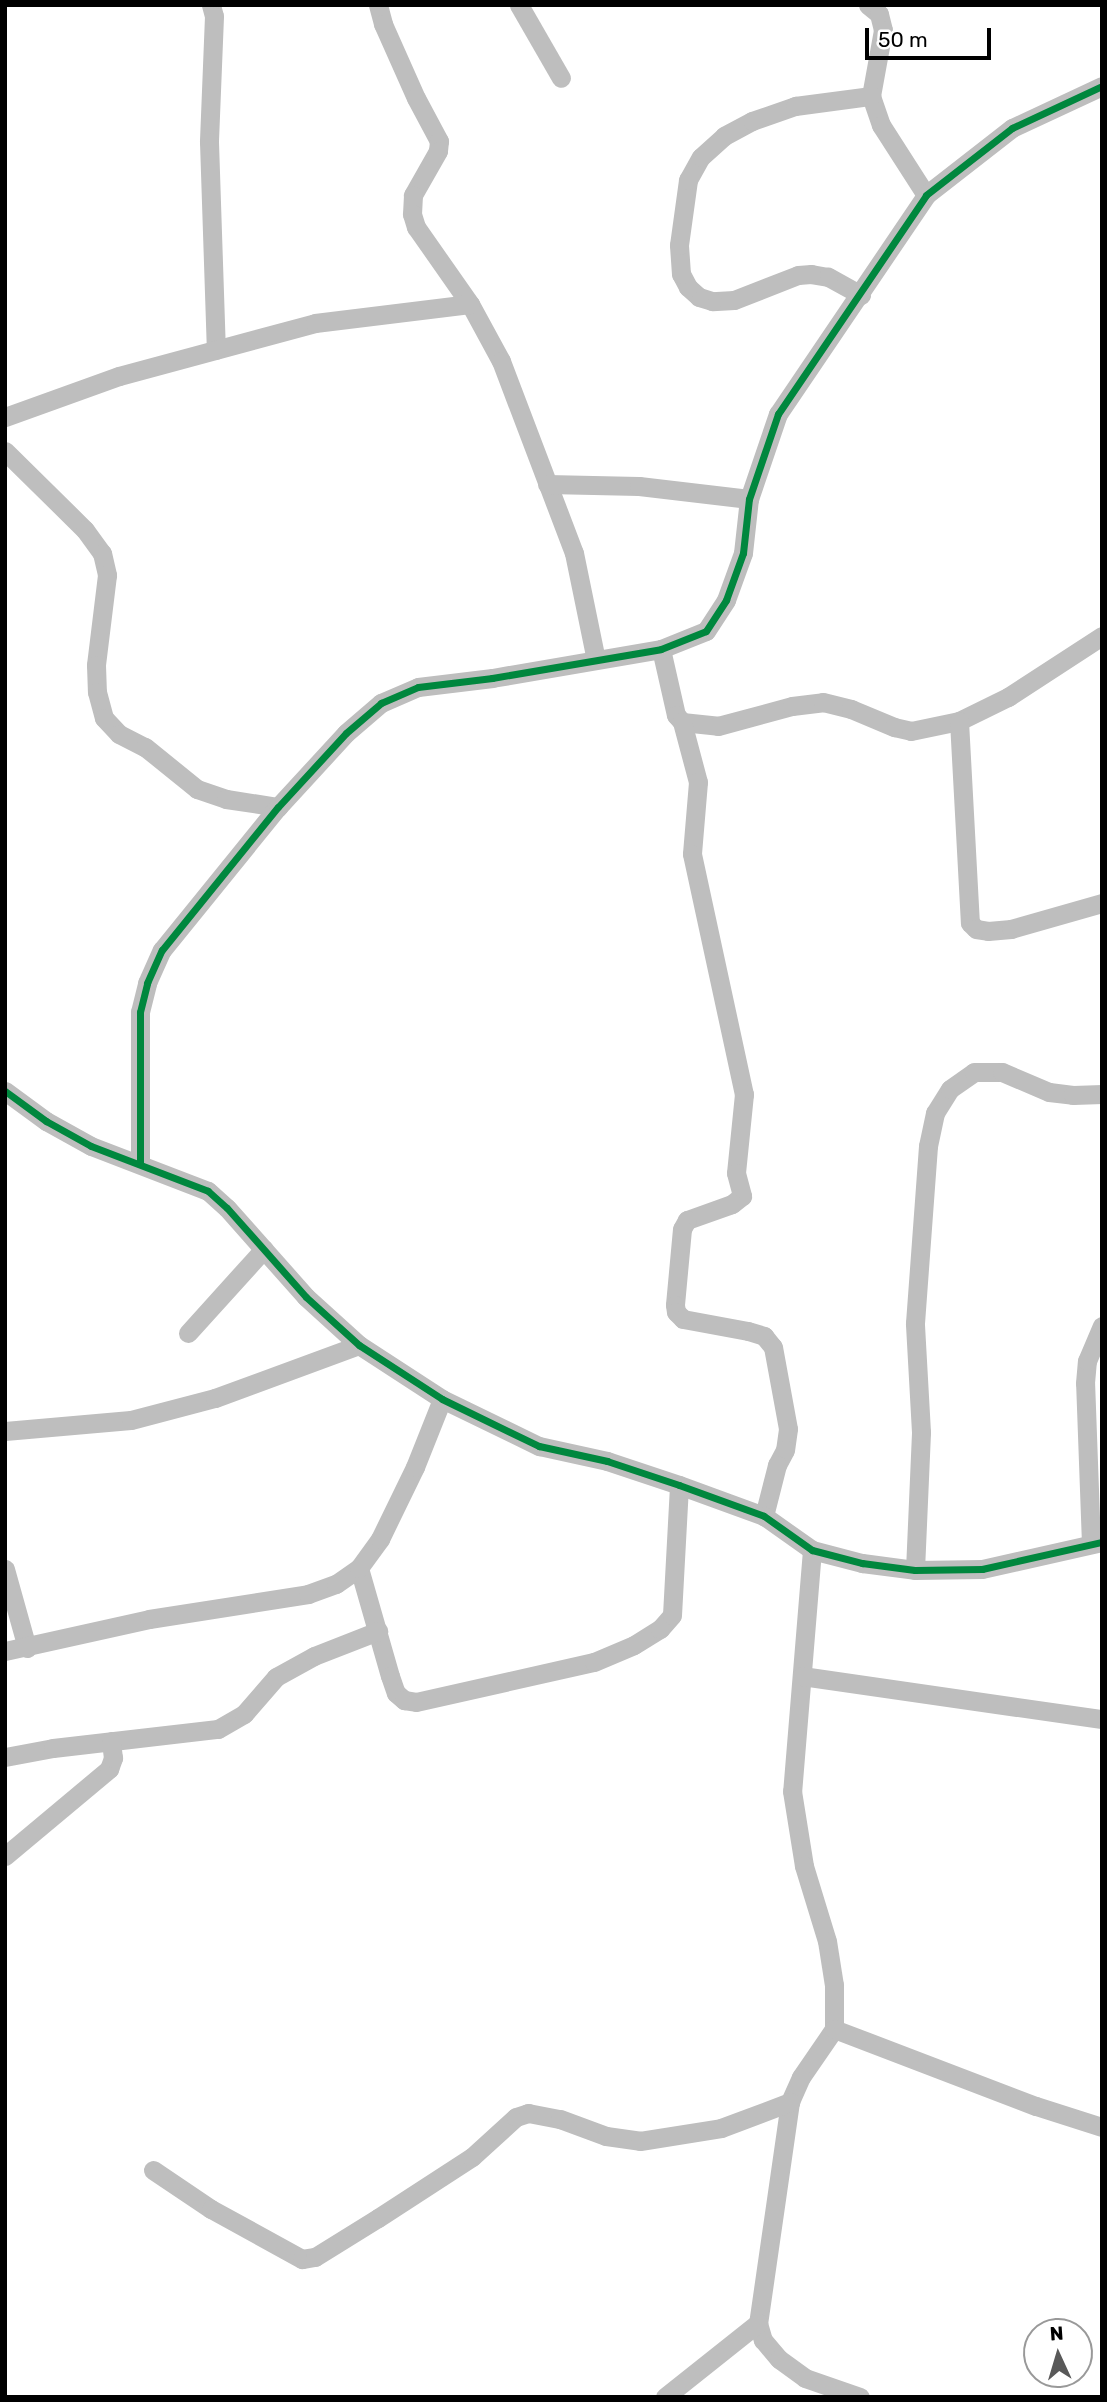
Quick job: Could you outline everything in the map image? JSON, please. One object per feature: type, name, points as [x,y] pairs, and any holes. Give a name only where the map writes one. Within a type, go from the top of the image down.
[{"type":"street","points":[[211,5],[214,16],[209,142],[216,350]]},
{"type":"street","points":[[378,5],[411,86],[439,141],[438,151],[413,195],[412,214],[416,227],[470,304],[501,361],[574,553],[596,660]]},
{"type":"street","points":[[519,5],[561,78]]},
{"type":"street","points":[[868,5],[879,14],[883,30],[871,96],[881,125],[926,195]]},
{"type":"street","points":[[139,1164],[140,1012],[147,983],[162,950],[278,807],[346,733],[381,703],[418,687],[661,649],[706,631],[726,600],[743,553],[749,499],[764,450],[779,414],[926,195],[1012,128],[1102,86]]},
{"type":"street","points":[[860,295],[828,278],[811,274],[798,275],[734,300],[712,301],[699,297],[688,287],[681,274],[679,245],[688,180],[701,158],[724,136],[752,121],[795,106],[871,96]]},
{"type":"street","points":[[5,417],[119,376],[315,323],[470,304]]},
{"type":"street","points":[[5,451],[76,522],[102,553],[107,575],[96,665],[97,692],[104,718],[119,734],[145,747],[197,789],[226,799],[278,807]]},
{"type":"street","points":[[547,484],[639,486],[749,499]]},
{"type":"street","points":[[682,722],[718,726],[792,706],[823,702],[851,709],[894,727],[911,730],[959,722],[1008,697],[1102,636]]},
{"type":"street","points":[[661,649],[676,715],[682,722],[698,782],[692,854],[744,1094],[736,1173],[742,1196],[732,1204],[687,1220],[682,1229],[675,1305],[676,1312],[683,1320],[764,1336],[773,1347],[788,1429],[785,1450],[777,1465],[764,1516]]},
{"type":"street","points":[[959,722],[967,817],[970,923],[976,929],[988,931],[1011,929],[1102,903]]},
{"type":"street","points":[[915,1570],[921,1432],[915,1323],[928,1146],[934,1113],[950,1089],[974,1072],[1002,1072],[1049,1092],[1073,1096],[1102,1094]]},
{"type":"street","points":[[5,1091],[46,1121],[91,1146],[208,1191],[306,1297],[359,1345],[442,1399],[539,1446],[607,1461],[679,1485],[764,1516],[812,1550],[862,1563],[915,1570],[982,1569],[1096,1543],[1085,1383],[1087,1361],[1102,1326]]},
{"type":"street","points":[[188,1333],[264,1250]]},
{"type":"street","points":[[5,1432],[131,1420],[215,1398],[359,1345]]},
{"type":"street","points":[[5,1651],[149,1619],[308,1594],[336,1584],[359,1567],[380,1539],[415,1467],[442,1399]]},
{"type":"street","points":[[359,1567],[396,1693],[404,1700],[416,1702],[594,1662],[634,1645],[660,1629],[672,1615],[679,1485]]},
{"type":"street","points":[[812,1550],[792,1791],[804,1866],[827,1941],[834,1985],[834,2029],[801,2077],[790,2102],[758,2323],[763,2340],[779,2359],[796,2372],[805,2378],[860,2397]]},
{"type":"street","points":[[5,1569],[27,1648]]},
{"type":"street","points":[[5,1757],[218,1729],[244,1714],[276,1677],[314,1656],[378,1631]]},
{"type":"street","points":[[802,1676],[1102,1719]]},
{"type":"street","points":[[5,1856],[109,1769],[113,1758],[111,1741]]},
{"type":"street","points":[[834,2029],[1036,2106],[1102,2127]]},
{"type":"street","points":[[153,2170],[211,2209],[302,2259],[315,2257],[378,2218],[471,2157],[516,2118],[528,2113],[551,2116],[606,2136],[640,2141],[721,2129],[790,2102]]},
{"type":"street","points":[[665,2397],[758,2323]]},
{"type":"cycle path","points":[[140,1164],[140,1012],[147,983],[162,950],[278,807],[346,733],[381,703],[418,687],[492,678],[661,649],[706,631],[726,600],[743,553],[749,499],[778,414],[926,195],[1012,128],[1102,86]]},
{"type":"cycle path","points":[[5,1091],[46,1121],[91,1146],[208,1191],[227,1208],[306,1297],[359,1345],[442,1399],[539,1446],[607,1461],[679,1485],[764,1516],[812,1550],[862,1563],[915,1570],[982,1569],[1102,1542]]}]
